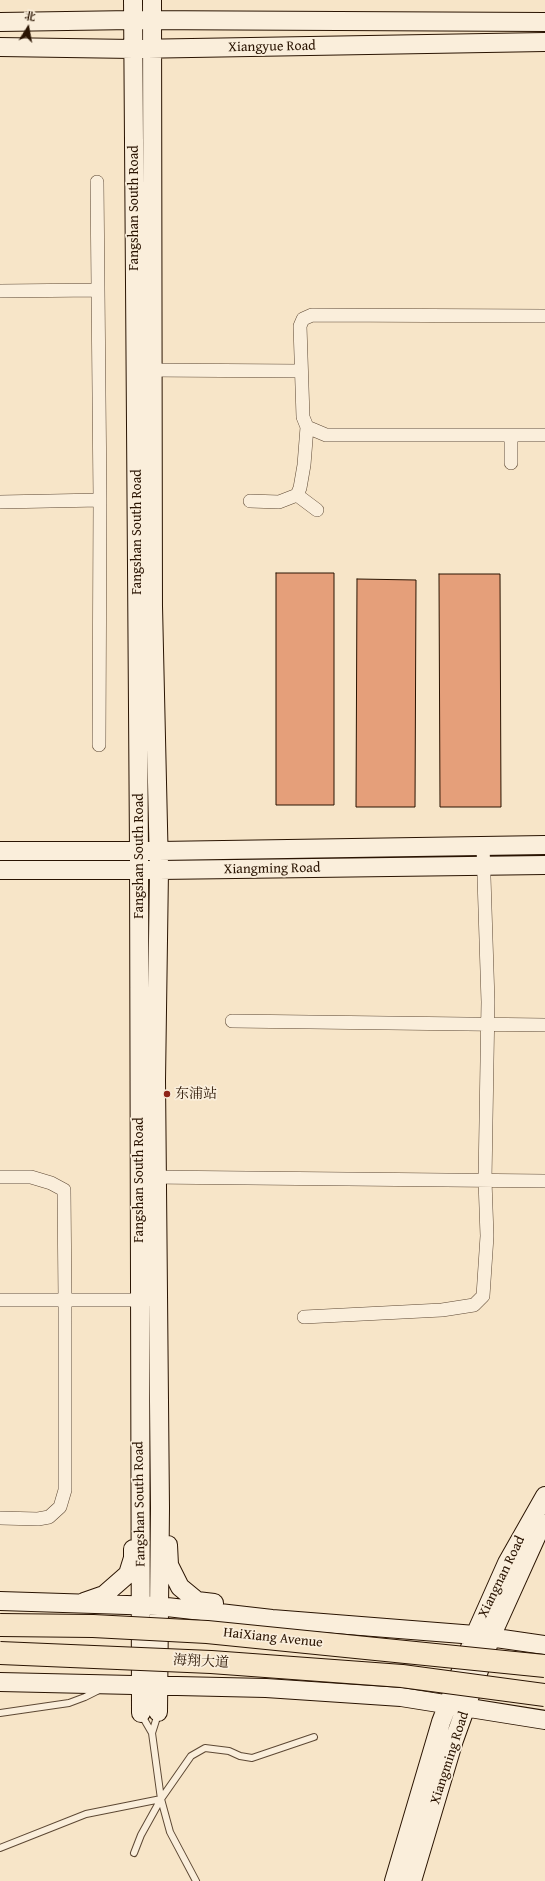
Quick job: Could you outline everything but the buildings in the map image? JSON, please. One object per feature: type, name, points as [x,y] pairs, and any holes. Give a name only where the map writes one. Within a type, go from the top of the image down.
[{"type":"highway","name":"HaiXiang Avenue","points":[[0,1626],[93,1626],[207,1632],[545,1666]]},
{"type":"highway","name":"海翔大道","points":[[0,1653],[211,1662],[402,1676],[545,1695]]},
{"type":"street","name":"Fangshan South Road","points":[[132,0],[153,606],[159,851],[156,1080],[139,1300],[140,1428],[150,1606]]},
{"type":"street","name":"Fangshan South Road","points":[[150,1712],[150,1606],[158,1429],[157,1300],[148,1177],[139,851],[144,370],[152,0]]},
{"type":"street","name":"Xiangyue Road","points":[[0,22],[133,20],[545,22]]},
{"type":"street","name":"Xiangyue Road","points":[[0,47],[133,50],[545,42]]},
{"type":"street","points":[[97,182],[100,500],[99,745]]},
{"type":"street","points":[[0,291],[98,290]]},
{"type":"street","points":[[250,500],[278,502],[297,495],[300,488],[304,465],[307,426],[303,417],[301,371],[300,326],[304,319],[312,315],[545,316]]},
{"type":"street","points":[[144,370],[301,371]]},
{"type":"street","points":[[307,426],[326,435],[545,435]]},
{"type":"street","points":[[511,435],[511,463]]},
{"type":"street","points":[[297,495],[318,510]]},
{"type":"street","points":[[0,502],[100,500]]},
{"type":"street","points":[[304,1317],[442,1310],[474,1305],[484,1296],[487,1236],[485,1180],[487,1026],[483,846]]},
{"type":"street","name":"Xiangming Road","points":[[0,851],[159,851],[545,846]]},
{"type":"street","name":"Xiangming Road","points":[[0,870],[159,870],[545,865]]},
{"type":"street","points":[[232,1021],[487,1026],[545,1025]]},
{"type":"street","points":[[0,1177],[30,1177],[51,1183],[64,1190],[65,1300],[65,1490],[60,1507],[49,1517],[38,1519],[0,1518]]},
{"type":"street","points":[[148,1177],[545,1181]]},
{"type":"street","points":[[0,1300],[157,1300]]},
{"type":"street","points":[[66,1603],[86,1601],[104,1595],[128,1574],[133,1558],[134,1472],[140,1428]]},
{"type":"street","points":[[158,1429],[166,1470],[170,1565],[180,1587],[197,1601],[250,1606],[272,1618]]},
{"type":"street","name":"Xiangnan Road","points":[[483,1636],[506,1563],[545,1496]]},
{"type":"street","name":"Xiangnan Road","points":[[465,1660],[483,1636],[538,1533],[545,1524]]},
{"type":"street","points":[[0,1601],[150,1606],[483,1636],[545,1645]]},
{"type":"street","name":"Xiangming Road","points":[[412,1881],[454,1740],[466,1707],[483,1636]]},
{"type":"street","name":"Xiangming Road","points":[[394,1881],[441,1722],[465,1660]]},
{"type":"street","points":[[0,1682],[110,1683],[266,1688],[401,1698],[545,1720]]},
{"type":"lane","points":[[0,1712],[68,1703],[85,1697],[110,1683]]},
{"type":"lane","points":[[150,1712],[152,1733]]},
{"type":"lane","points":[[150,1712],[161,1799],[170,1832],[196,1881]]},
{"type":"lane","points":[[134,1853],[141,1835],[161,1799],[191,1756],[206,1748],[229,1750],[240,1756],[252,1758],[314,1737]]},
{"type":"lane","points":[[0,1848],[86,1814],[161,1799]]},
{"type":"place","name":"东浦站","points":[[167,1094]]}]
